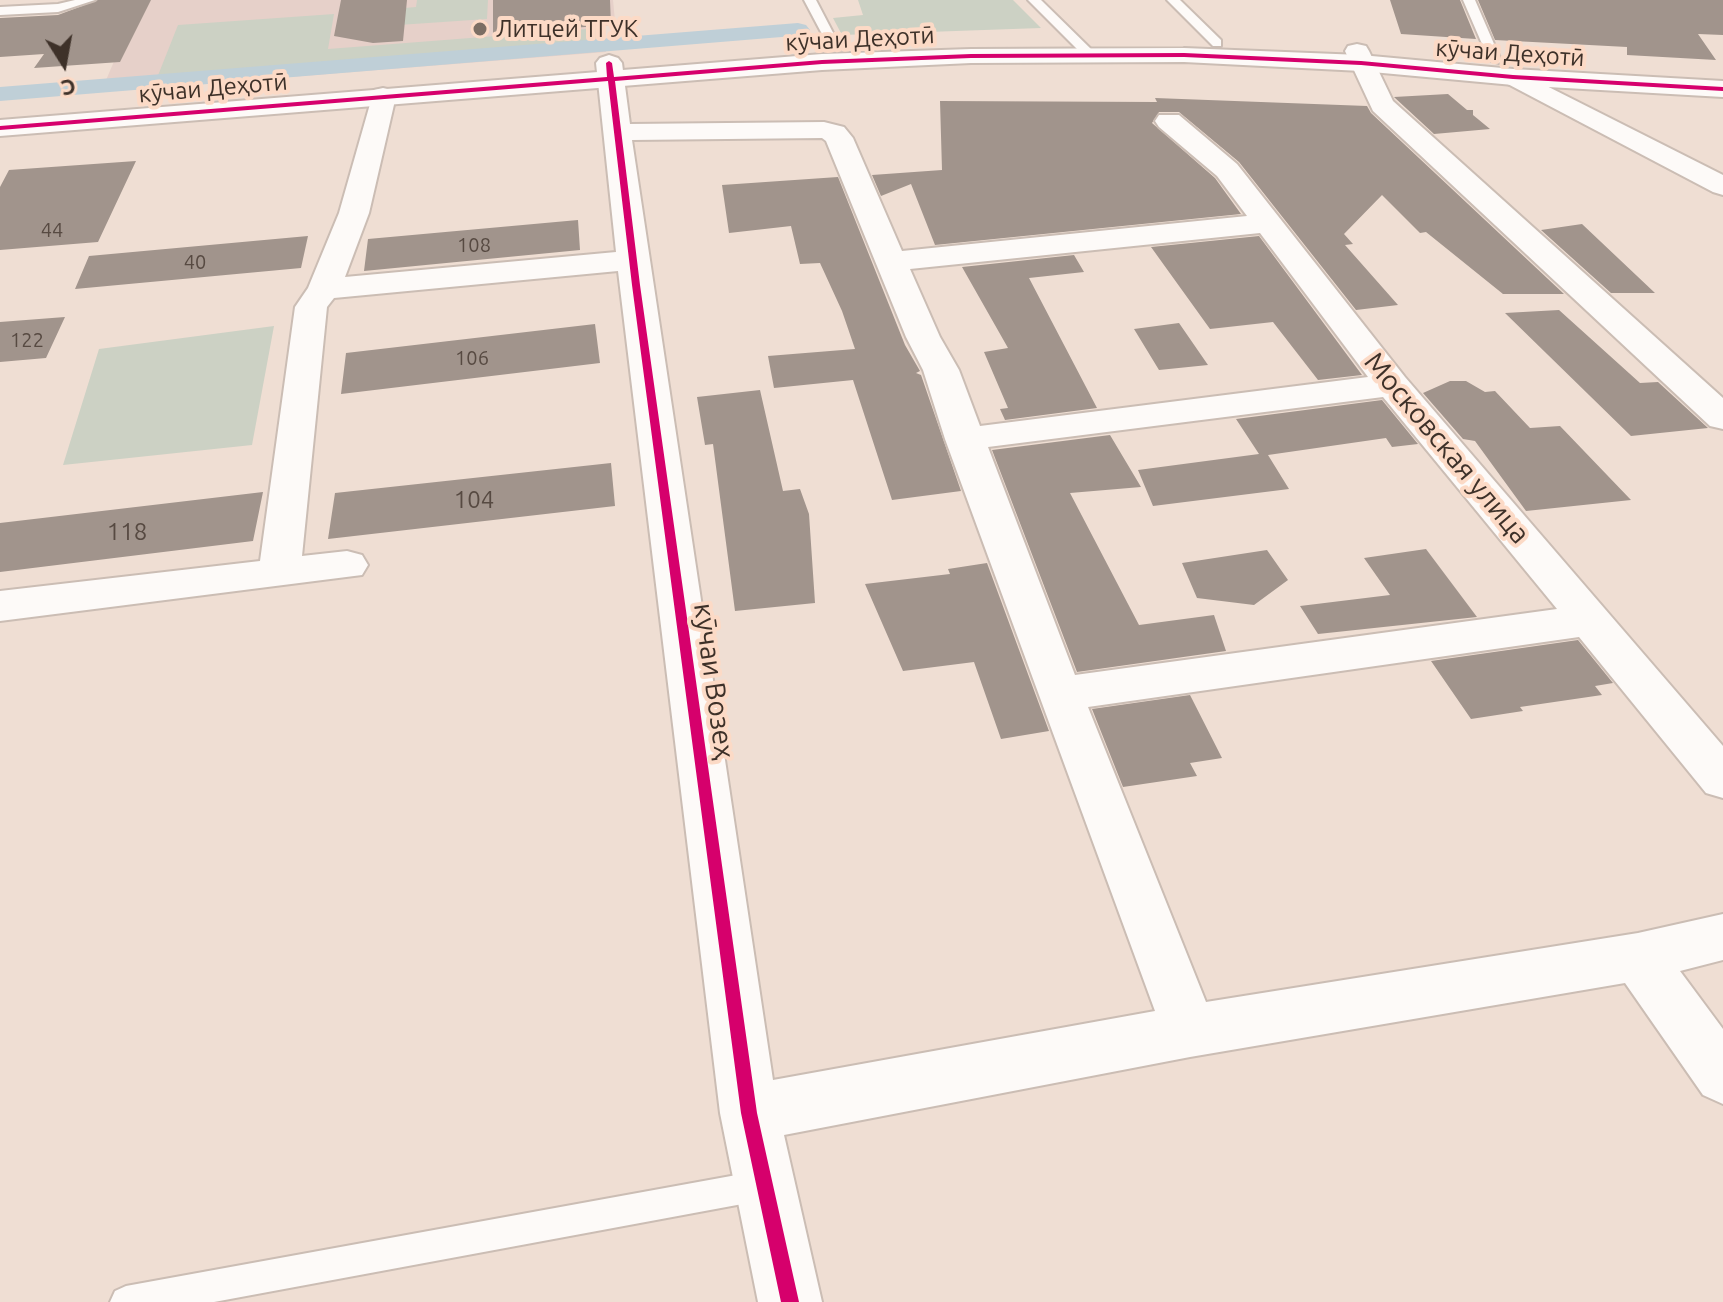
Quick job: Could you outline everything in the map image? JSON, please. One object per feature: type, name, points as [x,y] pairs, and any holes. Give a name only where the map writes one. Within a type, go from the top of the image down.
[{"type":"street","name":"кӯчаи Деҳотӣ","points":[[0,128],[383,96],[835,48],[1217,43],[1723,89]]},
{"type":"street","name":"кӯчаи Деҳотӣ","points":[[0,112],[609,71],[1083,47],[1359,57]]},
{"type":"street","points":[[1359,57],[1382,105],[1723,418]]},
{"type":"street","name":"кӯчаи Деҳотӣ","points":[[1504,68],[1723,75]]},
{"type":"street","points":[[1504,68],[1720,182]]},
{"type":"street","name":"кӯчаи Возеҳ","points":[[609,71],[749,1113],[790,1302]]},
{"type":"street","points":[[279,573],[311,307],[324,289],[354,213],[383,96]]},
{"type":"street","name":"Московская улица","points":[[1169,121],[1227,170],[1392,385],[1723,779]]},
{"type":"street","points":[[618,132],[824,130],[834,133],[941,370],[1060,694],[1190,1031]]},
{"type":"street","points":[[891,262],[1267,223]]},
{"type":"street","points":[[324,289],[633,260]]},
{"type":"street","points":[[964,439],[1392,385]]},
{"type":"street","points":[[0,606],[347,565]]},
{"type":"street","points":[[1060,694],[1592,620]]},
{"type":"street","points":[[749,1113],[1190,1031],[1638,957],[1723,937]]},
{"type":"street","points":[[1638,957],[1723,1076]]},
{"type":"lane","points":[[0,11],[58,8],[89,0]]},
{"type":"lane","points":[[810,0],[835,48]]},
{"type":"lane","points":[[1034,0],[1083,47]]},
{"type":"lane","points":[[1173,0],[1217,43]]},
{"type":"lane","points":[[1469,0],[1504,68]]},
{"type":"lane","points":[[126,1302],[765,1185]]},
{"type":"shaded area","points":[[140,0],[613,0],[615,21],[603,23],[606,52],[101,92]]},
{"type":"shaded area","points":[[417,0],[488,0],[487,19],[369,27],[371,11],[416,7]]},
{"type":"shaded area","points":[[858,0],[1013,0],[1041,28],[842,35],[833,18],[863,15]]},
{"type":"shaded area","points":[[334,14],[328,49],[600,28],[603,51],[155,83],[178,25]]},
{"type":"shaded area","points":[[274,326],[252,445],[63,465],[99,349]]},
{"type":"building","points":[[98,0],[151,0],[120,62],[34,68],[44,54],[0,57],[0,18],[58,15]]},
{"type":"building","points":[[341,0],[407,0],[403,41],[373,43],[334,36]]},
{"type":"building","points":[[493,0],[610,0],[611,25],[493,34]]},
{"type":"building","points":[[1390,0],[1460,0],[1476,39],[1401,34]]},
{"type":"building","points":[[1478,0],[1723,0],[1723,35],[1698,34],[1716,60],[1627,55],[1627,47],[1495,40]]},
{"type":"building","points":[[1448,94],[1467,110],[1473,110],[1473,115],[1490,129],[1434,134],[1394,97]]},
{"type":"building","points":[[1155,98],[1367,106],[1564,294],[1503,294],[1426,232],[1420,233],[1382,195],[1344,234],[1353,244],[1345,245],[1398,305],[1356,310],[1239,162],[1179,112],[1159,112],[1152,123],[1215,178],[1241,214],[935,245],[911,184],[881,196],[872,175],[942,170],[940,101],[1157,102]]},
{"type":"building","points":[[136,161],[98,242],[0,250],[0,187],[9,170]]},
{"type":"building","points":[[838,177],[905,345],[920,371],[916,373],[921,375],[961,491],[892,500],[853,380],[774,388],[768,356],[855,349],[820,263],[800,264],[791,226],[729,233],[722,185]]},
{"type":"building","points":[[578,220],[580,250],[364,271],[368,239]]},
{"type":"building","points":[[1582,224],[1655,293],[1611,293],[1541,230]]},
{"type":"building","points":[[308,236],[301,268],[75,289],[89,256]]},
{"type":"building","points":[[1259,236],[1362,375],[1318,380],[1273,322],[1210,329],[1151,247]]},
{"type":"building","points":[[1074,255],[1084,272],[1029,278],[1097,408],[1005,420],[1000,409],[1008,408],[984,352],[1008,348],[962,267]]},
{"type":"building","points":[[1559,310],[1640,383],[1658,382],[1708,428],[1631,436],[1505,313]]},
{"type":"building","points":[[65,317],[46,358],[0,362],[0,322]]},
{"type":"building","points":[[1179,323],[1208,365],[1159,370],[1134,329]]},
{"type":"building","points":[[595,324],[600,363],[341,394],[346,353]]},
{"type":"building","points":[[1450,381],[1466,381],[1485,392],[1495,391],[1530,428],[1560,426],[1631,500],[1526,511],[1475,441],[1463,439],[1423,393]]},
{"type":"building","points":[[760,390],[783,491],[800,489],[809,514],[815,603],[735,611],[713,444],[705,445],[697,397]]},
{"type":"building","points":[[1382,400],[1418,444],[1392,447],[1386,438],[1268,455],[1289,489],[1153,506],[1138,470],[1259,454],[1236,419]]},
{"type":"building","points":[[1110,435],[1141,487],[1070,493],[1139,625],[1214,615],[1226,651],[1077,672],[992,450]]},
{"type":"building","points":[[611,463],[615,506],[328,539],[335,493]]},
{"type":"building","points":[[263,492],[253,541],[0,572],[0,523]]},
{"type":"building","points":[[1426,549],[1477,617],[1318,634],[1300,606],[1390,595],[1364,558]]},
{"type":"building","points":[[1267,550],[1288,580],[1254,605],[1197,598],[1182,563]]},
{"type":"building","points":[[987,563],[1049,731],[1001,739],[974,662],[903,671],[865,584],[950,574],[948,569]]},
{"type":"building","points":[[1578,640],[1613,683],[1595,686],[1602,695],[1520,707],[1523,711],[1471,719],[1431,661]]},
{"type":"building","points":[[1190,695],[1222,758],[1190,763],[1197,776],[1123,787],[1092,709]]},
{"type":"waterway","points":[[0,94],[798,30]]},
{"type":"cycle path","points":[[0,128],[822,62],[971,56],[1184,55],[1361,63],[1513,77],[1723,89]]},
{"type":"cycle path","points":[[609,63],[636,285],[749,1113],[790,1302]]},
{"type":"place","name":"Литцей ТГУК","points":[[480,29]]}]
